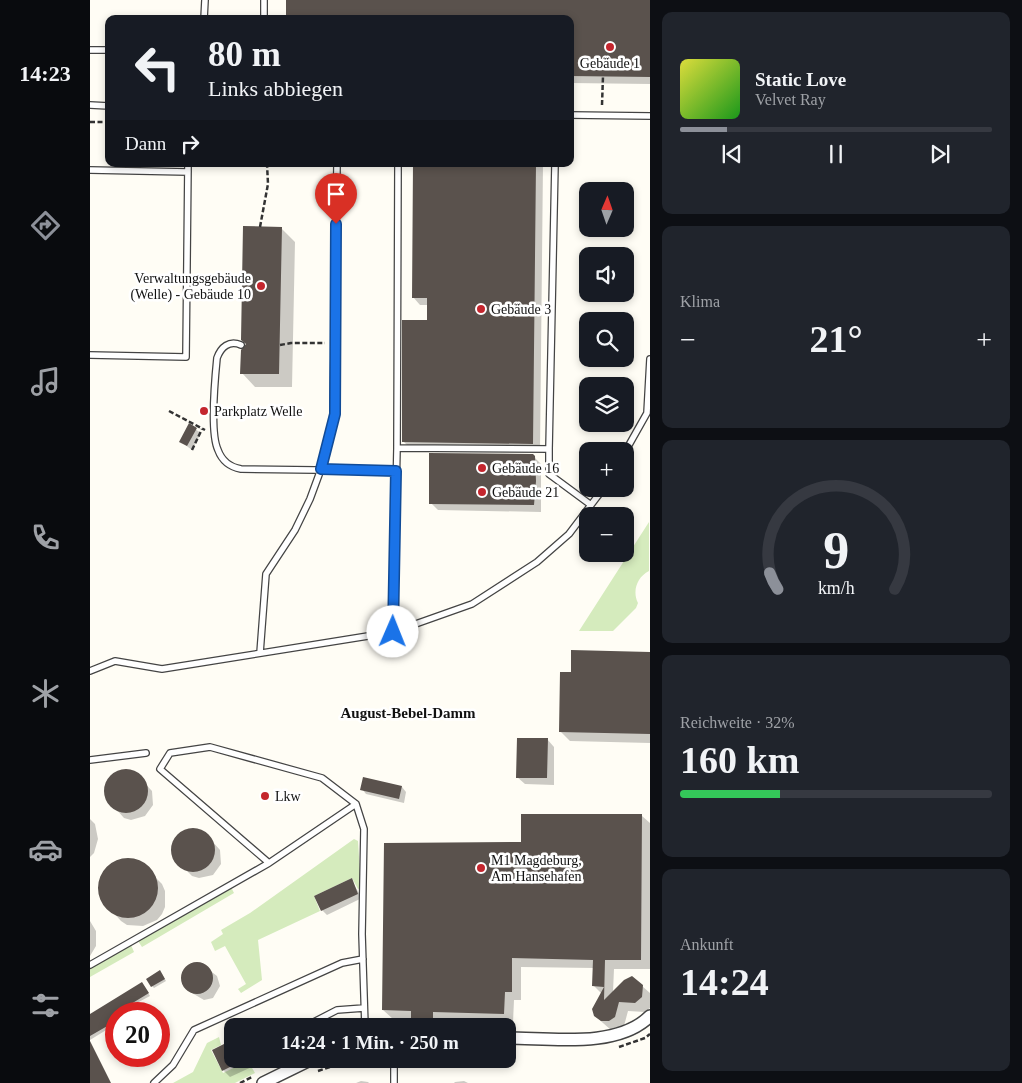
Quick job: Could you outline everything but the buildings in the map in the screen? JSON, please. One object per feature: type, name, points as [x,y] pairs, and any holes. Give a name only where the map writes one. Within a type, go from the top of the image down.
[{"type":"street","points":[[516,1038],[606,1037],[632,1029],[650,1016]]},
{"type":"street","points":[[263,1083],[294,1068]]},
{"type":"lane","points":[[204,0],[204,15]]},
{"type":"lane","points":[[264,0],[264,15]]},
{"type":"lane","points":[[90,50],[105,50]]},
{"type":"lane","points":[[90,105],[105,106]]},
{"type":"lane","points":[[574,115],[650,116]]},
{"type":"lane","points":[[90,355],[186,357],[188,167]]},
{"type":"lane","points":[[260,653],[266,574],[295,530],[310,499],[321,469],[335,414],[337,167]]},
{"type":"lane","points":[[393,632],[397,448],[398,167]]},
{"type":"lane","points":[[556,167],[549,474],[591,505]]},
{"type":"lane","points":[[90,170],[188,172]]},
{"type":"lane","points":[[241,345],[236,343],[226,345],[221,349],[217,358],[215,430],[218,452],[227,463],[235,467],[396,471]]},
{"type":"lane","points":[[631,442],[647,413],[650,359]]},
{"type":"lane","points":[[397,448],[549,449]]},
{"type":"lane","points":[[90,671],[114,661],[162,669],[393,632],[472,604],[537,562],[568,534],[597,497]]},
{"type":"lane","points":[[269,863],[160,770],[170,753],[210,747],[322,778],[356,804],[364,829],[365,1018]]},
{"type":"lane","points":[[90,760],[146,753]]},
{"type":"lane","points":[[90,964],[269,863],[356,804]]},
{"type":"lane","points":[[154,1083],[173,1064],[194,1030],[342,963],[363,959]]},
{"type":"lane","points":[[322,1018],[338,1010],[364,1008]]},
{"type":"lane","points":[[394,1068],[394,1083]]},
{"type":"path","points":[[602,105],[603,76]]},
{"type":"path","points":[[90,122],[105,122]]},
{"type":"path","points":[[260,227],[268,184],[267,167]]},
{"type":"path","points":[[280,345],[291,343],[336,343]]},
{"type":"path","points":[[168,411],[202,428],[215,430]]},
{"type":"path","points":[[192,450],[202,428]]},
{"type":"path","points":[[314,1072],[326,1068]]},
{"type":"green space","points":[[649,522],[649,571],[641,577],[637,585],[636,598],[638,603],[636,608],[613,631],[579,631],[623,562],[634,562],[634,545]]},
{"type":"green space","points":[[354,839],[358,841],[361,888],[358,889],[352,878],[314,896],[320,911],[258,940],[262,980],[241,993],[238,989],[246,984],[225,946],[215,951],[211,942],[223,934],[221,930],[250,913]]},
{"type":"green space","points":[[231,887],[234,893],[142,947],[138,941]]},
{"type":"green space","points":[[131,945],[134,952],[90,977],[90,968]]},
{"type":"green space","points":[[219,1037],[221,1045],[211,1050],[223,1073],[233,1068],[252,1068],[255,1073],[235,1083],[173,1083],[193,1072],[207,1043]]},
{"type":"place","name":"Gebäude 1","points":[[610,47]]},
{"type":"place","name":"Verwaltungsgebäude (Welle) - Gebäude 10","points":[[261,286]]},
{"type":"place","name":"Gebäude 3","points":[[481,309]]},
{"type":"place","name":"Parkplatz Welle","points":[[204,411]]},
{"type":"place","name":"Gebäude 16","points":[[482,468]]},
{"type":"place","name":"Gebäude 21","points":[[482,492]]},
{"type":"place","name":"Lkw","points":[[265,796]]},
{"type":"place","name":"M1 Magdeburg, Am Hansehafen","points":[[481,868]]},
{"type":"district","name":"August-Bebel-Damm","points":[[408,713]]},
{"type":"route","points":[[336,224],[335,414],[329,444],[321,469],[396,471],[393,632]]}]
